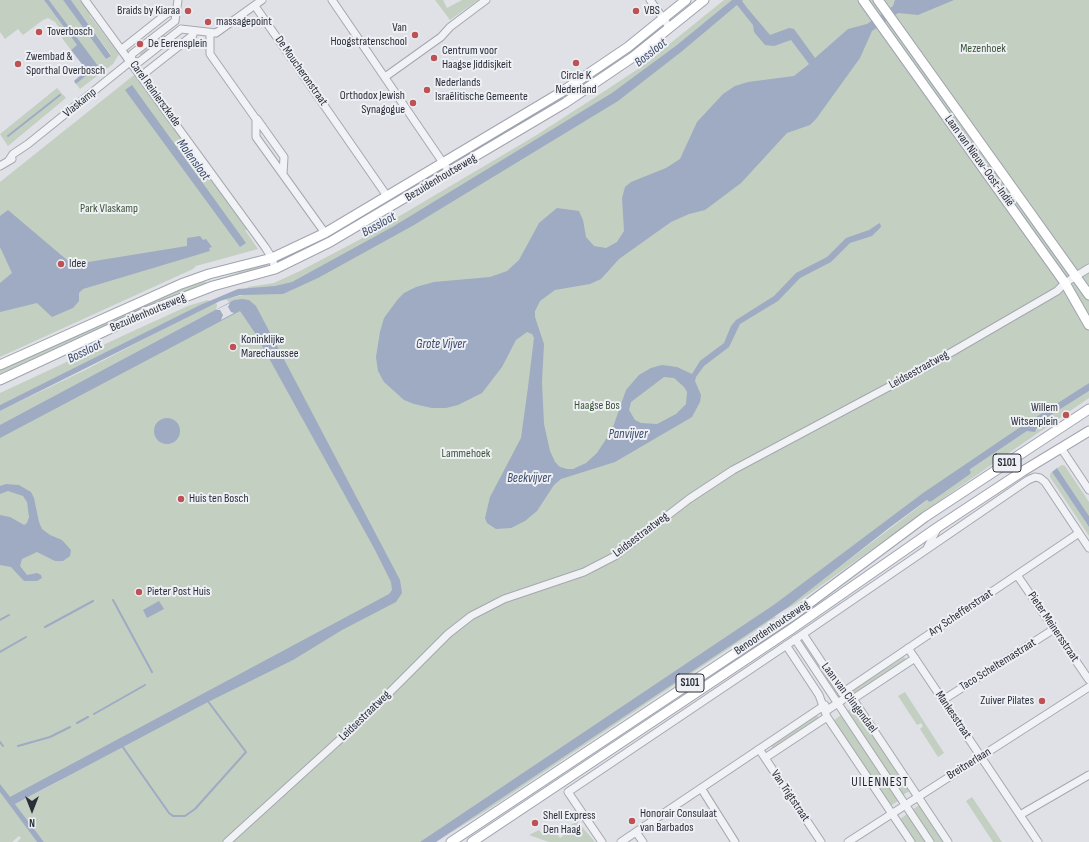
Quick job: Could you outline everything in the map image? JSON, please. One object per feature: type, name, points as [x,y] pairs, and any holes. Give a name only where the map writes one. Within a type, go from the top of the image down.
[{"type":"main road","name":"Bezuidenhoutseweg","points":[[0,365],[197,278],[272,258],[325,233],[560,93],[628,47],[686,0]]},
{"type":"main road","name":"Bezuidenhoutseweg","points":[[0,380],[146,312],[213,286],[275,268],[330,242],[450,173],[597,82],[633,57],[704,0]]},
{"type":"main road","name":"Laan van Nieuw-Oost-Indië","points":[[863,0],[1065,283],[1089,325]]},
{"type":"main road","name":"Laan van Nieuw-Oost-Indië","points":[[880,2],[1089,295]]},
{"type":"main road","name":"Benoordenhoutseweg","points":[[451,842],[796,613],[925,517],[1089,409]]},
{"type":"main road","name":"Benoordenhoutseweg","points":[[472,842],[790,630],[938,527],[1089,431]]},
{"type":"street","name":"Carel Reinierszkade","points":[[85,0],[131,61],[272,258],[275,268]]},
{"type":"street","points":[[178,0],[175,21],[132,54],[131,61],[139,62],[181,29]]},
{"type":"street","points":[[175,21],[181,29],[210,34],[224,29],[262,0]]},
{"type":"street","points":[[332,0],[450,173]]},
{"type":"street","points":[[385,77],[441,37],[450,27],[486,0]]},
{"type":"street","points":[[650,0],[670,28]]},
{"type":"street","name":"De Moucheronstraat","points":[[255,6],[387,196]]},
{"type":"street","points":[[122,49],[165,15],[170,12],[177,12]]},
{"type":"street","points":[[141,76],[193,35],[193,31]]},
{"type":"street","points":[[210,34],[210,54],[284,157],[283,174]]},
{"type":"street","name":"Vlaskamp","points":[[0,166],[20,155],[28,144],[131,61]]},
{"type":"street","points":[[256,119],[256,137],[325,233]]},
{"type":"street","name":"Leidsestraatweg","points":[[227,842],[368,714],[448,634],[472,616],[504,599],[584,572],[615,556],[689,499],[733,470],[926,367],[1057,291],[1065,283],[1089,268]]},
{"type":"street","points":[[1061,448],[1089,490]]},
{"type":"street","name":"Benoordenhoutseweg","points":[[602,842],[568,792],[924,552],[1028,480],[1035,477],[1040,478],[1079,533]]},
{"type":"street","name":"Benoordenhoutseweg","points":[[924,552],[938,527]]},
{"type":"street","points":[[1079,533],[1089,548]]},
{"type":"street","name":"Ary Schefferstraat","points":[[765,758],[848,696],[908,648],[1079,533]]},
{"type":"street","name":"Pieter Meinersstraat","points":[[1017,575],[1089,680]]},
{"type":"street","name":"Taco Scheltemastraat","points":[[943,700],[1054,629]]},
{"type":"street","name":"Laan van Clingendael","points":[[803,634],[848,696],[948,842]]},
{"type":"street","name":"Laan van Clingendael","points":[[795,639],[930,842]]},
{"type":"street","name":"Laan van Clingendael","points":[[786,645],[826,711],[911,842]]},
{"type":"street","name":"Mankesstraat","points":[[908,648],[1038,842]]},
{"type":"street","name":"Ary Schefferstraat","points":[[848,696],[915,658]]},
{"type":"street","name":"Breitnerlaan","points":[[848,842],[1089,687]]},
{"type":"street","name":"Ary Schefferstraat","points":[[621,842],[759,749],[826,711]]},
{"type":"street","name":"Van Trigtstraat","points":[[759,749],[821,842]]},
{"type":"street","points":[[1020,814],[1089,775]]},
{"type":"street","points":[[701,788],[736,842]]},
{"type":"street","points":[[636,832],[642,842]]},
{"type":"green space","points":[[0,0],[44,0],[77,45],[71,50],[62,38],[65,35],[55,22],[48,18],[23,35],[18,29],[5,39],[0,32]]},
{"type":"green space","points":[[49,0],[63,0],[106,59],[111,55],[71,0],[82,0],[88,9],[90,16],[119,54],[113,64],[80,89],[76,84],[97,66]]},
{"type":"green space","points":[[435,0],[443,0],[447,8],[462,0],[478,0],[450,20]]},
{"type":"green space","name":"Haagse Bos","points":[[724,0],[1089,0],[1089,383],[808,583],[424,842],[44,842],[15,804],[63,779],[7,801],[37,842],[17,842],[21,838],[19,836],[12,842],[0,842],[0,411],[85,370],[212,304],[216,303],[217,305],[216,310],[212,313],[230,303],[226,299],[243,295],[248,287],[274,283],[359,240],[535,136],[641,67]]},
{"type":"green space","points":[[659,27],[662,30],[647,42],[566,99],[563,95]]},
{"type":"green space","points":[[163,33],[167,38],[142,57],[138,52]]},
{"type":"green space","name":"Park Vlaskamp","points":[[134,75],[146,91],[148,90],[249,229],[245,230],[258,249],[196,266],[193,269],[0,357],[0,182]]},
{"type":"green space","points":[[57,88],[66,98],[8,146],[0,134]]},
{"type":"green space","points":[[560,96],[563,101],[512,132],[509,128]]},
{"type":"green space","points":[[506,130],[509,134],[457,165],[454,161]]},
{"type":"green space","points":[[394,196],[397,200],[330,238],[328,234]]},
{"type":"green space","points":[[266,263],[267,267],[218,281],[216,280],[237,273],[241,270]]},
{"type":"green space","points":[[205,280],[206,284],[0,377],[0,369],[185,287]]},
{"type":"green space","points":[[207,300],[210,301],[0,405],[0,393],[188,306]]},
{"type":"green space","points":[[1089,391],[1089,398],[952,492],[794,605],[780,612],[954,480],[1027,431],[1037,430],[1037,425],[1040,422]]},
{"type":"green space","points":[[1062,465],[1065,466],[1089,502],[1089,516],[1057,468]]},
{"type":"green space","points":[[1052,472],[1089,527],[1089,536],[1050,477]]},
{"type":"green space","points":[[774,616],[776,617],[492,807],[436,842]]},
{"type":"green space","points":[[904,657],[907,661],[853,695],[851,691]]},
{"type":"green space","points":[[905,692],[944,753],[938,757],[920,729],[923,726],[921,723],[917,725],[898,696]]},
{"type":"green space","points":[[855,706],[911,790],[903,795],[847,711]]},
{"type":"green space","points":[[816,714],[819,718],[773,749],[770,744]]},
{"type":"green space","points":[[841,715],[898,801],[890,806],[833,721]]},
{"type":"green space","points":[[972,797],[1002,842],[993,842],[966,801]]},
{"type":"green space","points":[[921,804],[947,842],[935,842],[913,809]]},
{"type":"green space","points":[[907,814],[926,842],[914,842],[899,820]]},
{"type":"green space","points":[[577,821],[595,842],[549,842],[529,835],[539,830],[543,835],[553,829],[560,838],[563,836],[560,832]]},
{"type":"water","points":[[44,0],[49,0],[98,66],[76,84],[74,81],[83,73],[85,68],[71,50],[77,45]]},
{"type":"water","points":[[63,0],[71,0],[111,56],[106,59]]},
{"type":"water","name":"Grote Vijver","points":[[732,0],[743,0],[742,1],[748,9],[770,35],[789,28],[794,29],[815,58],[848,29],[867,24],[893,6],[895,0],[954,0],[918,15],[898,13],[872,31],[860,58],[816,119],[810,125],[787,133],[741,183],[705,210],[689,214],[671,222],[619,259],[601,279],[590,284],[555,290],[540,301],[535,311],[535,317],[544,344],[542,382],[544,424],[550,451],[555,462],[560,467],[573,469],[586,463],[597,453],[612,430],[626,390],[639,375],[651,368],[662,365],[677,367],[692,374],[700,361],[724,343],[731,326],[736,320],[774,296],[796,273],[827,257],[846,238],[869,230],[880,223],[881,227],[872,236],[850,243],[831,262],[800,278],[778,301],[740,324],[729,347],[704,366],[696,377],[695,381],[701,395],[700,402],[692,417],[615,462],[561,479],[554,485],[537,511],[525,521],[511,528],[496,529],[487,523],[485,518],[490,497],[521,438],[534,338],[532,334],[527,332],[516,340],[502,367],[482,393],[458,405],[446,408],[432,408],[404,400],[384,382],[378,371],[376,357],[384,318],[404,293],[416,287],[434,282],[490,277],[507,271],[519,260],[539,223],[557,208],[579,211],[583,220],[586,237],[594,246],[606,248],[617,242],[624,231],[622,198],[625,187],[631,182],[666,168],[680,159],[697,122],[723,94],[735,86],[748,82],[794,76],[809,64],[791,40],[774,46],[765,45],[754,32],[753,25],[737,5],[681,52],[618,101],[414,225],[318,278],[283,294],[240,295],[220,301],[0,411],[0,405],[200,305],[238,289],[275,286],[292,282],[394,226],[612,93],[677,45]],"holes":[[[664,377],[674,378],[684,387],[687,392],[686,404],[676,414],[657,424],[641,423],[635,420],[629,410],[631,402]]]},
{"type":"water","points":[[132,85],[246,243],[240,247],[125,90]]},
{"type":"water","points":[[8,210],[67,260],[76,264],[187,246],[187,238],[200,236],[203,240],[206,239],[212,247],[209,248],[210,251],[83,289],[79,293],[79,301],[73,308],[52,317],[37,303],[0,312],[0,283],[12,273],[0,247],[0,216]]},
{"type":"water","points":[[234,300],[249,300],[256,306],[400,580],[402,593],[396,602],[342,630],[293,660],[208,702],[15,804],[44,842],[37,842],[0,792],[0,784],[10,797],[389,594],[392,590],[391,582],[374,548],[255,333],[240,311],[0,438],[0,425]]},
{"type":"water","points":[[1089,383],[1089,391],[1040,422],[1035,432],[1027,431],[954,480],[889,528],[787,608],[436,842],[420,842],[775,604],[923,493]]},
{"type":"water","points":[[167,418],[176,422],[180,431],[176,440],[167,444],[158,440],[154,431],[158,422]]},
{"type":"water","points":[[1057,468],[1089,516],[1089,527],[1052,472]]},
{"type":"water","points":[[6,484],[19,485],[31,492],[42,529],[50,535],[62,540],[71,550],[70,556],[63,561],[55,561],[37,552],[22,559],[20,566],[27,575],[37,573],[41,575],[42,578],[37,581],[24,581],[11,567],[0,565],[0,515],[10,517],[24,525],[27,523],[29,517],[27,502],[23,496],[8,491],[0,494],[0,486]]},
{"type":"water","points":[[159,601],[164,609],[147,618],[143,610]]},
{"type":"pier","points":[[230,303],[228,307],[231,312],[234,313],[221,320],[223,315],[220,310],[216,310]]},
{"type":"waterway","points":[[8,136],[60,95]]},
{"type":"waterway","points":[[930,498],[967,472]]},
{"type":"waterway","points":[[113,600],[152,672]]},
{"type":"waterway","points":[[45,627],[93,601]]},
{"type":"waterway","points":[[0,620],[9,615]]},
{"type":"waterway","points":[[0,652],[26,637]]},
{"type":"waterway","points":[[94,714],[145,685]]},
{"type":"waterway","points":[[122,746],[169,813],[173,816],[185,816],[195,809],[246,752],[207,700]]},
{"type":"waterway","points":[[77,723],[88,717]]},
{"type":"waterway","points":[[18,746],[50,737],[70,727]]},
{"type":"waterway","points":[[0,742],[3,746]]},
{"type":"place","name":"Braids by Kiaraa","points":[[188,11]]},
{"type":"place","name":"VBS","points":[[636,11]]},
{"type":"place","name":"massagepoint","points":[[208,22]]},
{"type":"place","name":"Toverbosch","points":[[39,32]]},
{"type":"place","name":"Van Hoogstratenschool","points":[[415,35]]},
{"type":"place","name":"De Eerensplein","points":[[140,44]]},
{"type":"place","name":"Centrum voor Haagse Jiddisjkeit","points":[[434,58]]},
{"type":"place","name":"Circle K Nederland","points":[[576,63]]},
{"type":"place","name":"Zwembad & Sporthal Overbosch","points":[[18,64]]},
{"type":"place","name":"Nederlands Israëlitische Gemeente","points":[[427,90]]},
{"type":"place","name":"Orthodox Jewish Synagogue","points":[[413,103]]},
{"type":"place","name":"Idee","points":[[61,264]]},
{"type":"place","name":"Koninklijke Marechaussee","points":[[233,347]]},
{"type":"place","name":"Willem Witsenplein","points":[[1066,415]]},
{"type":"place","name":"Huis ten Bosch","points":[[181,499]]},
{"type":"place","name":"Pieter Post Huis","points":[[139,592]]},
{"type":"place","name":"Zuiver Pilates","points":[[1042,701]]},
{"type":"place","name":"Honorair Consulaat van Barbados","points":[[632,821]]},
{"type":"place","name":"Shell Express Den Haag","points":[[535,823]]},
{"type":"district","name":"UILENNEST","points":[[880,783]]},
{"type":"park label","name":"Mezenhoek","points":[[983,49]]},
{"type":"park label","name":"Lammehoek","points":[[466,454]]},
{"type":"water label","name":"Bossloot","points":[[651,53]]},
{"type":"water label","name":"Molensloot","points":[[193,160]]},
{"type":"water label","name":"Bossloot","points":[[379,225]]},
{"type":"water label","name":"Bossloot","points":[[85,352]]},
{"type":"water label","name":"Panvijver","points":[[628,435]]},
{"type":"water label","name":"Beekvijver","points":[[529,479]]}]
